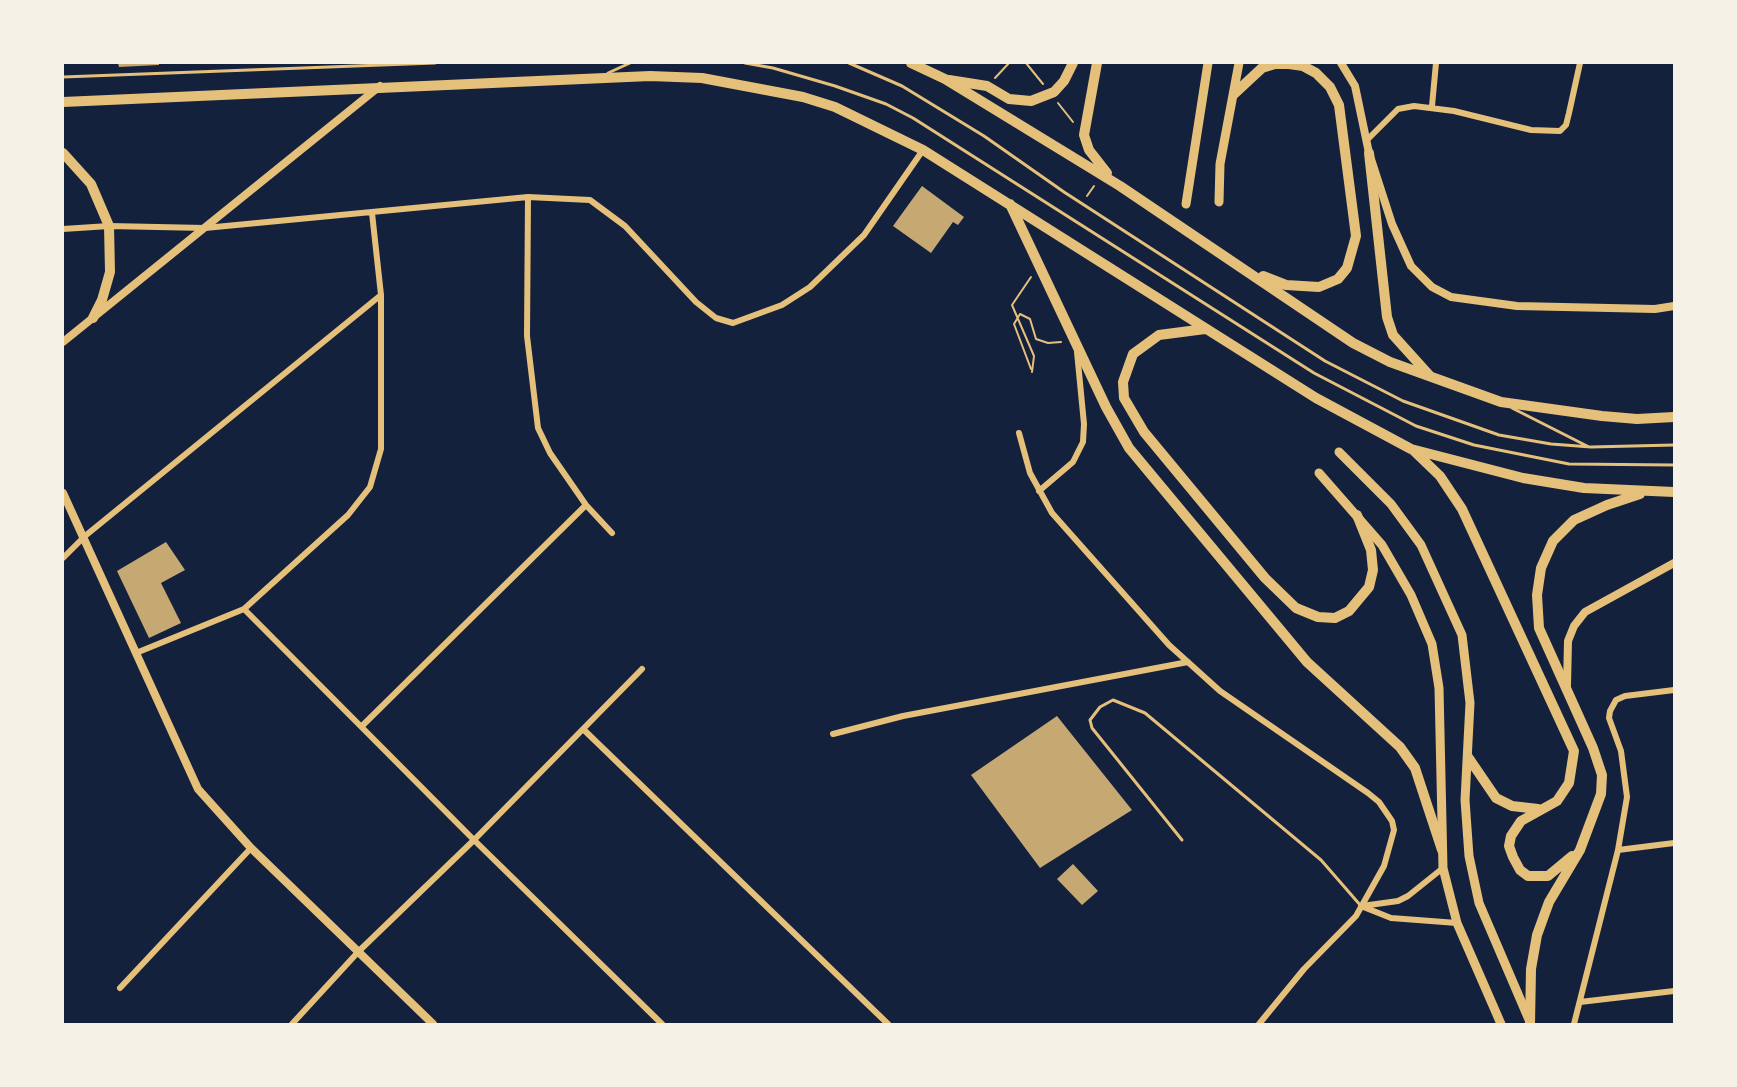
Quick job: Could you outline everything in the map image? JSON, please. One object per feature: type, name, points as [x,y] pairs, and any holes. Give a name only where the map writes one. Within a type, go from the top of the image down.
[{"type":"highway","points":[[914,63],[945,79],[1120,186],[1353,343],[1390,362],[1501,402],[1602,416],[1637,419],[1674,417]]},
{"type":"highway","points":[[945,79],[987,86],[1009,99],[1022,101],[1043,98],[1054,92],[1064,81],[1073,63]]},
{"type":"highway","points":[[1097,63],[1084,135],[1089,150],[1100,166],[1120,186]]},
{"type":"highway","points":[[1234,94],[1262,68],[1275,64],[1303,66],[1330,87],[1339,105],[1356,236],[1347,268],[1338,279],[1329,285],[1310,288],[1286,285],[1252,273]]},
{"type":"highway","points":[[63,102],[381,86],[650,76],[702,78],[803,97],[835,106],[923,150],[1316,398],[1411,449],[1523,478],[1584,488],[1645,493],[1674,492]]},
{"type":"highway","points":[[63,153],[92,184],[109,226],[110,272],[102,300],[93,318]]},
{"type":"highway","points":[[1370,153],[1387,317],[1393,335],[1432,379]]},
{"type":"highway","points":[[1010,204],[1106,407],[1130,448],[1307,662],[1400,747],[1415,768],[1442,850]]},
{"type":"highway","points":[[1204,329],[1159,335],[1133,354],[1123,382],[1124,398],[1144,432],[1265,578],[1296,608],[1318,617],[1335,618],[1349,611],[1369,587],[1373,570],[1371,550],[1357,516]]},
{"type":"highway","points":[[1411,449],[1440,476],[1462,509],[1574,751],[1569,783],[1557,801],[1521,821],[1511,836],[1509,846],[1520,870],[1528,876],[1548,876],[1580,850]]},
{"type":"highway","points":[[1531,1024],[1531,969],[1537,934],[1549,902],[1580,850],[1601,794],[1602,774],[1593,748],[1539,628],[1537,595],[1541,568],[1553,542],[1574,520],[1607,505],[1645,493]]},
{"type":"highway","points":[[1468,757],[1496,798],[1512,806],[1538,810]]},
{"type":"main road","points":[[1186,204],[1208,63]]},
{"type":"main road","points":[[1219,202],[1220,164],[1239,63]]},
{"type":"main road","points":[[1339,452],[1391,504],[1421,545],[1462,634],[1470,703],[1466,811],[1469,856],[1479,903],[1531,1024]]},
{"type":"main road","points":[[1319,473],[1382,545],[1411,595],[1432,644],[1439,687],[1443,868],[1457,923],[1502,1024]]},
{"type":"street","points":[[1341,63],[1355,86],[1370,153],[1392,224],[1411,266],[1432,287],[1451,297],[1517,306],[1656,309],[1674,306]]},
{"type":"street","points":[[1432,106],[1436,63]]},
{"type":"street","points":[[1367,140],[1398,109],[1432,106],[1531,130],[1560,131],[1566,125],[1580,63]]},
{"type":"street","points":[[63,342],[381,86]]},
{"type":"street","points":[[63,229],[109,226],[205,228],[528,197],[590,200],[625,226],[696,302],[716,318],[733,323],[782,305],[810,287],[864,235],[923,150]]},
{"type":"street","points":[[528,197],[527,336],[538,428],[550,453],[586,505],[612,533]]},
{"type":"street","points":[[136,653],[244,609],[348,515],[370,486],[381,449],[381,295],[372,213]]},
{"type":"street","points":[[63,558],[85,536],[381,295]]},
{"type":"street","points":[[1039,491],[1072,462],[1083,442],[1084,424],[1075,341]]},
{"type":"street","points":[[1018,433],[1030,473],[1052,513],[1169,645],[1220,691],[1374,798],[1388,814],[1394,830],[1384,866],[1361,906],[1341,933],[1304,969],[1259,1024]]},
{"type":"street","points":[[63,493],[85,536],[198,789],[251,848],[433,1024]]},
{"type":"street","points":[[362,726],[586,505]]},
{"type":"street","points":[[1567,689],[1568,641],[1574,626],[1585,612],[1674,563]]},
{"type":"street","points":[[244,609],[474,840],[662,1024]]},
{"type":"street","points":[[833,734],[903,716],[1188,662]]},
{"type":"street","points":[[292,1024],[358,951],[474,840],[642,669]]},
{"type":"street","points":[[1574,1024],[1618,850],[1627,797],[1621,752],[1609,718],[1612,705],[1624,696],[1674,690]]},
{"type":"street","points":[[583,729],[888,1024]]},
{"type":"street","points":[[1618,850],[1674,843]]},
{"type":"street","points":[[120,988],[251,848]]},
{"type":"street","points":[[1361,906],[1398,901],[1425,885],[1443,868]]},
{"type":"street","points":[[1361,906],[1391,918],[1457,923]]},
{"type":"street","points":[[1580,1002],[1674,991]]},
{"type":"lane","points":[[63,77],[435,63]]},
{"type":"lane","points":[[598,78],[630,63]]},
{"type":"lane","points":[[745,63],[773,68],[835,86],[886,104],[913,118],[1314,373],[1416,426],[1474,445],[1558,462],[1603,466],[1674,465]]},
{"type":"lane","points":[[849,63],[902,86],[984,136],[1064,192],[1325,361],[1403,401],[1498,435],[1551,444],[1591,447],[1674,445]]},
{"type":"lane","points":[[1501,402],[1591,447]]},
{"type":"lane","points":[[1182,840],[1092,728],[1090,720],[1100,707],[1113,700],[1145,713],[1321,860],[1361,906]]},
{"type":"path","points":[[987,86],[1009,63]]},
{"type":"path","points":[[1034,356],[1032,372],[1014,324],[1020,314],[1030,319],[1036,339],[1058,343],[1075,341]]},
{"type":"building","points":[[118,63],[159,63],[159,65],[119,67]]},
{"type":"building","points":[[922,186],[964,217],[958,225],[953,222],[931,253],[893,226]]},
{"type":"building","points":[[166,542],[185,570],[161,583],[181,623],[149,638],[117,571]]},
{"type":"building","points":[[1057,716],[1132,810],[1040,868],[971,775]]},
{"type":"building","points":[[1073,864],[1098,891],[1082,905],[1057,879]]}]
